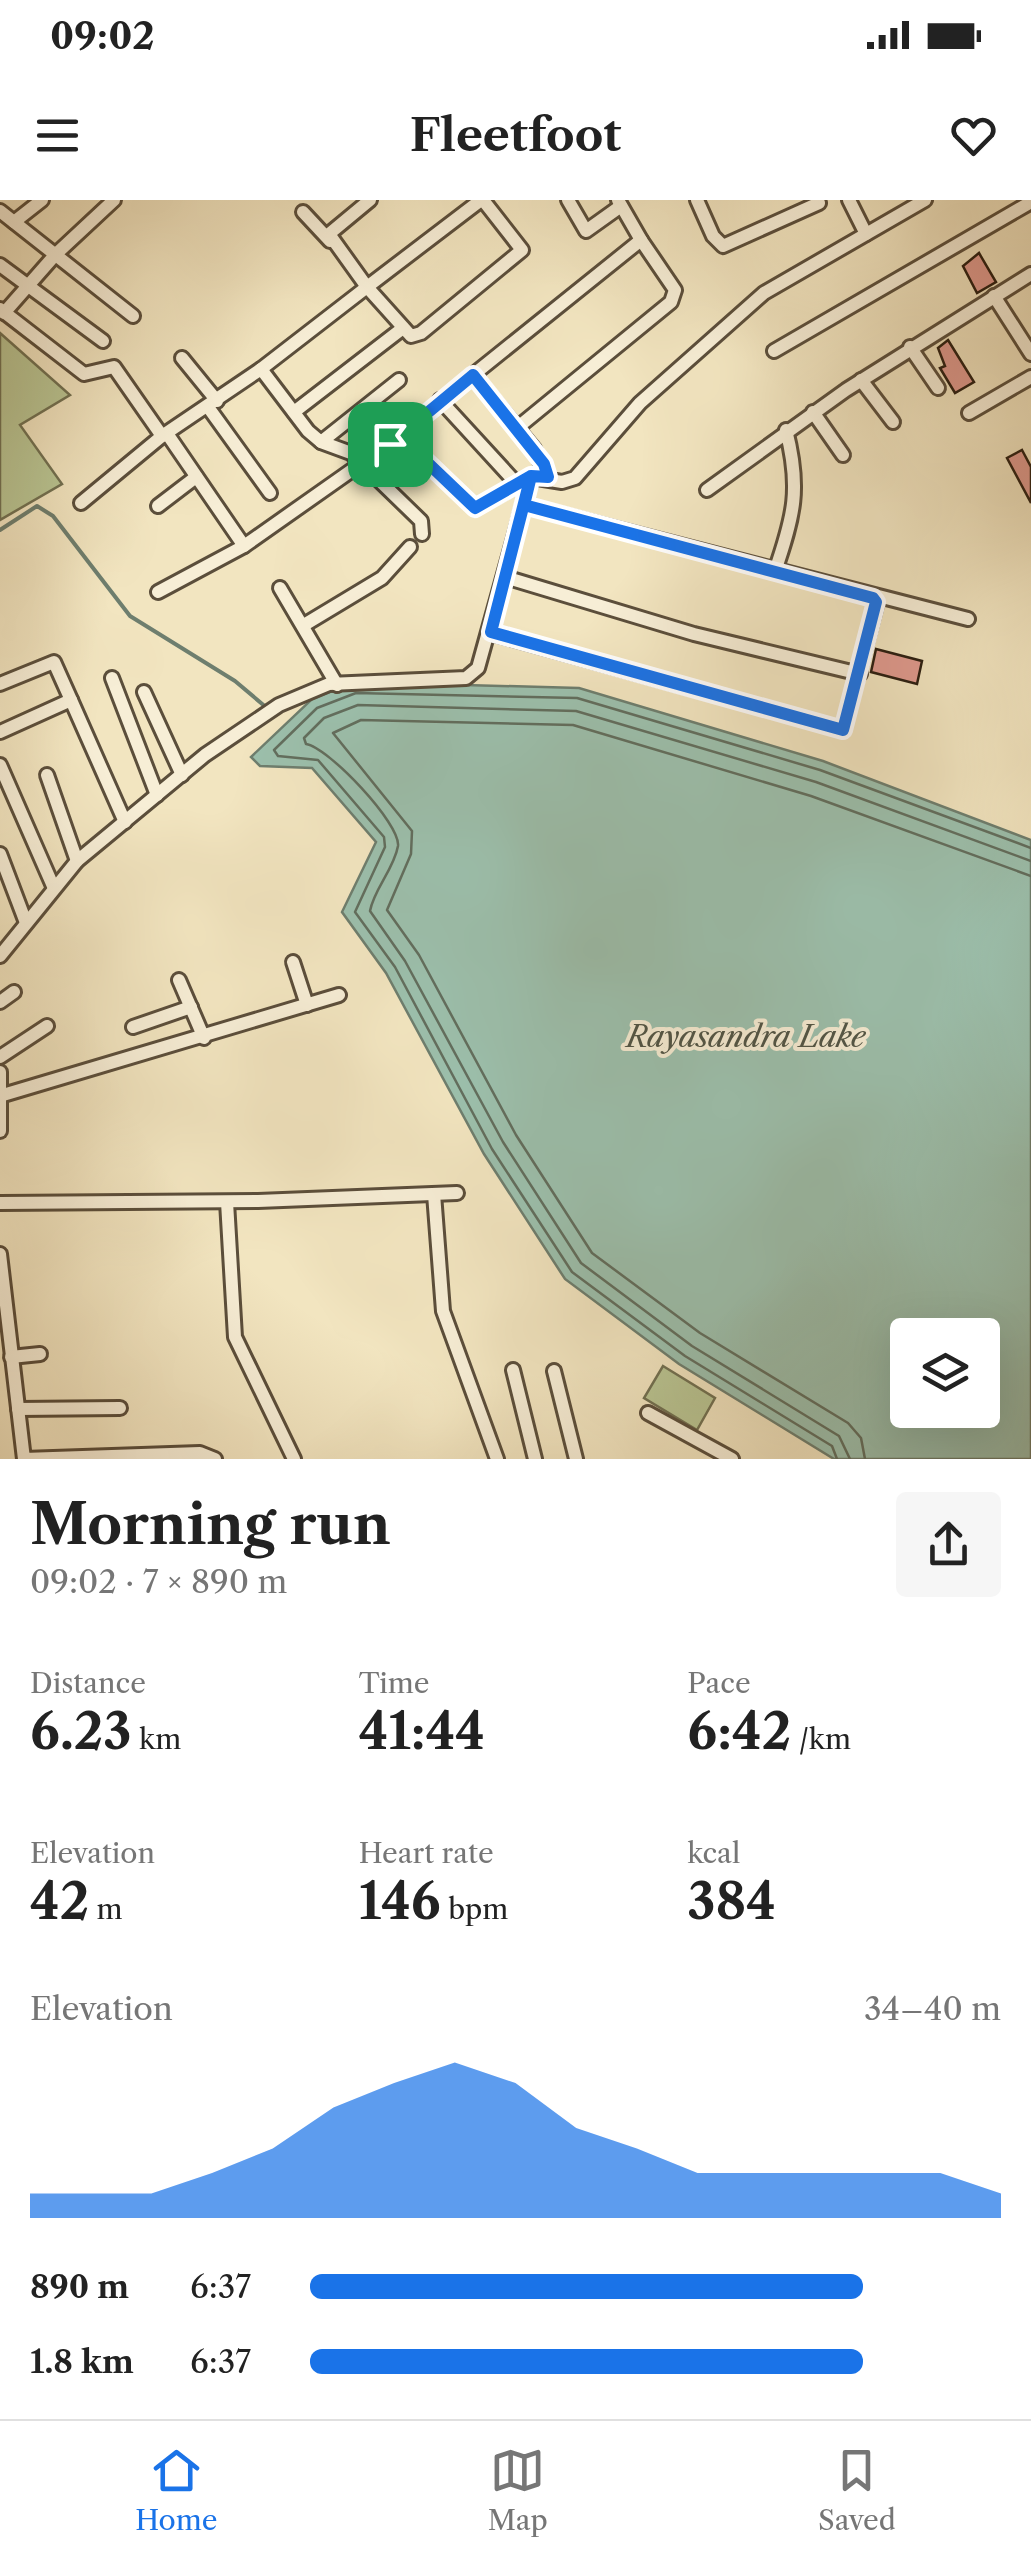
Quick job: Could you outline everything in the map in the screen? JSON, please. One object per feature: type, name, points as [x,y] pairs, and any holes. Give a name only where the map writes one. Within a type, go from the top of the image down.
[{"type":"street","points":[[14,222],[42,200]]},
{"type":"street","points":[[114,200],[55,254],[2,311],[84,374],[114,367],[244,546]]},
{"type":"street","points":[[330,241],[329,234],[370,200]]},
{"type":"street","points":[[81,502],[165,436],[261,369],[367,287],[482,200],[522,250],[411,336],[367,287],[330,241],[303,212]]},
{"type":"street","points":[[516,428],[670,302],[675,290],[619,203],[586,231],[568,200]]},
{"type":"street","points":[[697,200],[713,236],[723,246],[820,201]]},
{"type":"street","points":[[849,200],[866,234]]},
{"type":"street","points":[[390,444],[409,445],[475,508],[531,476],[562,482],[574,478],[640,404],[711,337],[764,294],[926,200]]},
{"type":"street","points":[[774,351],[1031,202]]},
{"type":"street","points":[[0,210],[133,316]]},
{"type":"street","points":[[158,592],[244,546],[364,463],[641,240]]},
{"type":"street","points":[[0,264],[103,341]]},
{"type":"street","points":[[707,490],[786,430],[910,347],[1031,274]]},
{"type":"street","points":[[994,296],[1031,354]]},
{"type":"street","points":[[294,412],[403,328]]},
{"type":"street","points":[[910,347],[938,388]]},
{"type":"street","points":[[182,358],[270,493]]},
{"type":"street","points":[[261,369],[320,442],[351,452],[364,463],[421,521],[422,534]]},
{"type":"street","points":[[473,375],[534,448],[548,477]]},
{"type":"street","points":[[969,413],[1031,377]]},
{"type":"street","points":[[320,442],[399,380]]},
{"type":"street","points":[[862,380],[893,422]]},
{"type":"street","points":[[440,400],[516,483]]},
{"type":"street","points":[[813,412],[843,455]]},
{"type":"street","points":[[775,571],[794,518],[797,471],[786,430]]},
{"type":"street","points":[[0,956],[53,886],[78,862],[182,775],[280,705],[336,685],[466,678],[478,668],[531,476]]},
{"type":"street","points":[[158,506],[196,477]]},
{"type":"street","points":[[524,505],[968,620]]},
{"type":"street","points":[[304,626],[382,578],[410,547]]},
{"type":"street","points":[[506,577],[694,634],[860,674]]},
{"type":"street","points":[[280,588],[336,685]]},
{"type":"street","points":[[491,632],[843,730],[860,674],[876,602],[873,598]]},
{"type":"street","points":[[0,684],[54,662],[125,822]]},
{"type":"street","points":[[112,678],[157,795]]},
{"type":"street","points":[[144,692],[182,775]]},
{"type":"street","points":[[0,732],[71,700]]},
{"type":"street","points":[[0,765],[53,886]]},
{"type":"street","points":[[46,774],[78,862]]},
{"type":"street","points":[[0,854],[25,920]]},
{"type":"street","points":[[293,962],[307,1005]]},
{"type":"street","points":[[179,980],[204,1038]]},
{"type":"street","points":[[0,1002],[14,992]]},
{"type":"street","points":[[3,1095],[339,995]]},
{"type":"street","points":[[133,1027],[191,1007]]},
{"type":"street","points":[[0,1057],[47,1026]]},
{"type":"street","points":[[0,1072],[0,1130]]},
{"type":"street","points":[[0,1203],[226,1202],[457,1193]]},
{"type":"street","points":[[434,1194],[439,1296],[497,1459]]},
{"type":"street","points":[[226,1202],[235,1337],[288,1457]]},
{"type":"street","points":[[0,1254],[24,1459],[200,1452],[215,1459]]},
{"type":"street","points":[[11,1357],[40,1354]]},
{"type":"street","points":[[513,1370],[535,1459]]},
{"type":"street","points":[[554,1371],[576,1459]]},
{"type":"street","points":[[18,1409],[120,1408]]},
{"type":"street","points":[[648,1413],[732,1459]]},
{"type":"shaded area","points":[[0,333],[70,395],[20,425],[62,484],[0,520]]},
{"type":"shaded area","points":[[663,1366],[715,1398],[697,1430],[644,1398]]},
{"type":"water","name":"Rayasandra Lake","points":[[354,682],[579,688],[823,761],[1031,840],[1031,1459],[834,1459],[679,1364],[565,1279],[484,1154],[386,973],[342,912],[376,842],[312,768],[260,766],[251,757],[312,699]]},
{"type":"building","points":[[979,253],[996,282],[977,293],[963,266]]},
{"type":"building","points":[[948,340],[974,382],[955,393],[940,368],[945,366],[938,348]]},
{"type":"building","points":[[1022,450],[1031,467],[1031,503],[1007,458]]},
{"type":"building","points":[[876,649],[922,661],[917,684],[871,672]]},
{"type":"waterway","points":[[0,530],[37,506],[53,516],[130,616],[235,681],[267,708]]},
{"type":"route","points":[[390,444],[409,445],[475,508],[486,505],[498,491],[531,476],[491,632],[843,730],[850,717],[876,602],[873,598],[524,505],[531,476],[548,477],[544,464],[473,375],[390,444]]}]
